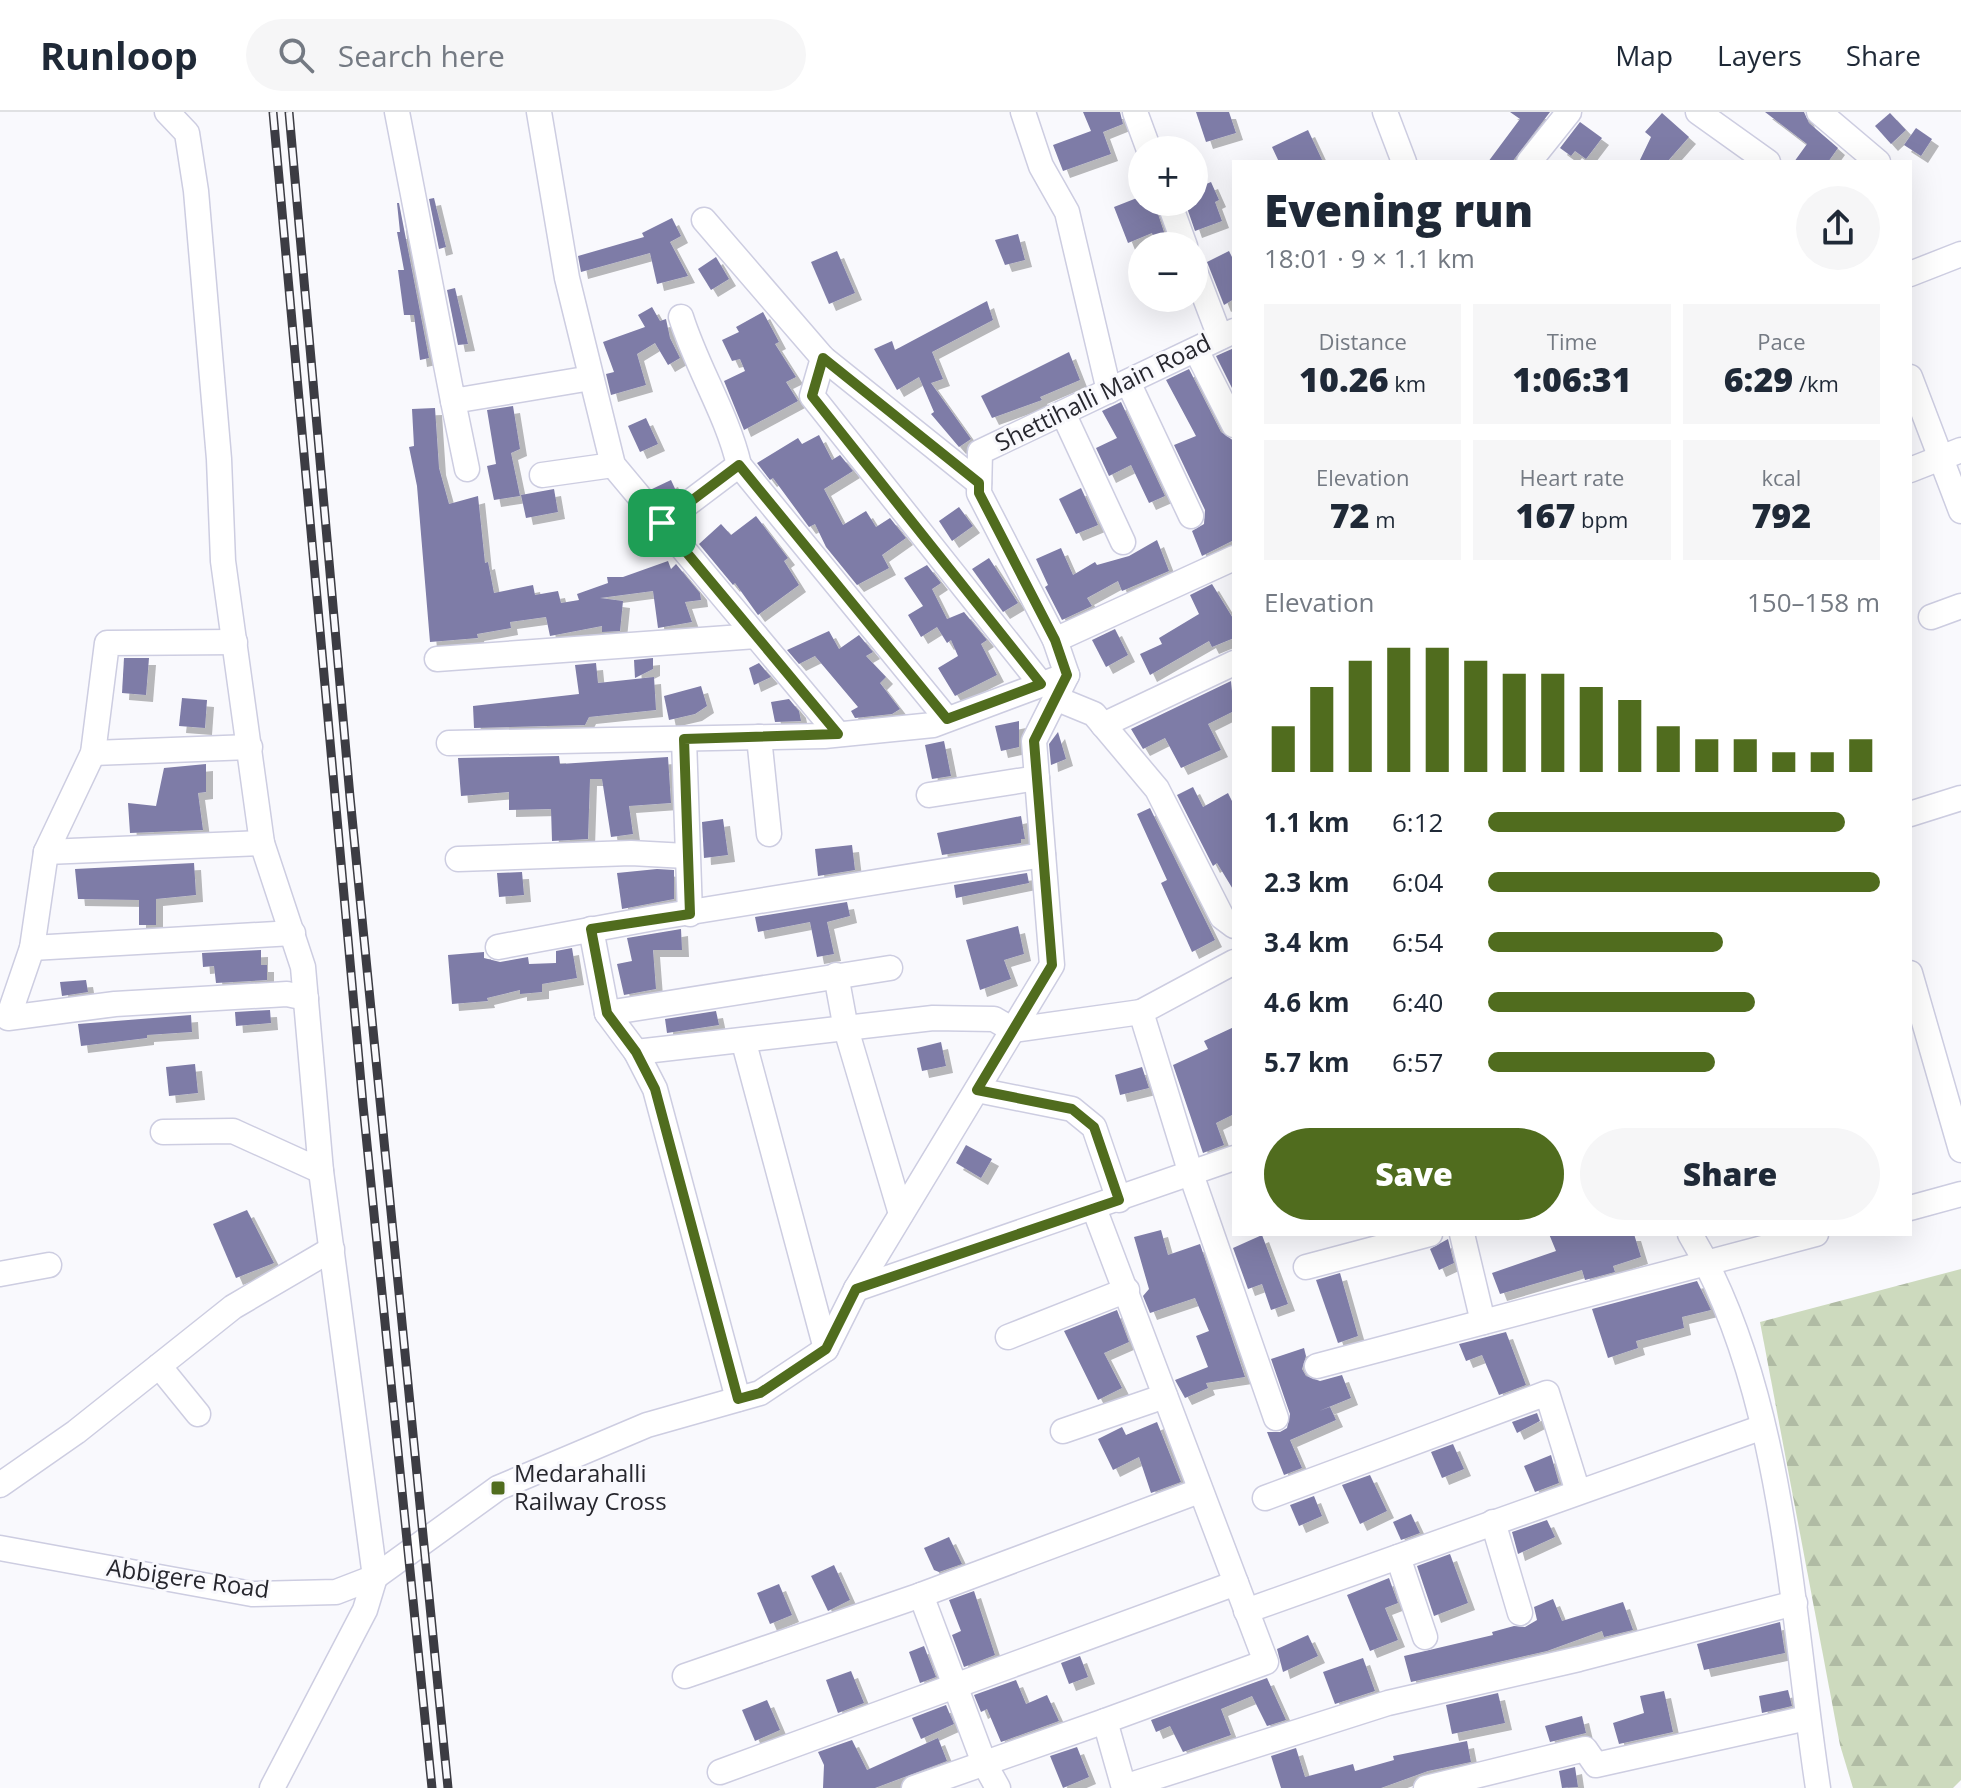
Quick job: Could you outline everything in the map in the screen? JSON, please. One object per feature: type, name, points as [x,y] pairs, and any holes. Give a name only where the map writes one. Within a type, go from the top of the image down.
[{"type":"street","points":[[167,112],[187,133],[196,191],[219,459],[223,561],[262,843],[270,876],[293,933],[306,998],[321,1171],[375,1577],[365,1610],[345,1651],[272,1788]]},
{"type":"street","points":[[397,112],[467,469]]},
{"type":"street","points":[[539,112],[567,278],[613,465],[838,734]]},
{"type":"street","points":[[1023,112],[1041,166],[1067,212],[1119,386],[1191,516]]},
{"type":"street","points":[[1135,112],[1144,136]]},
{"type":"street","points":[[1385,112],[1403,160]]},
{"type":"street","points":[[1541,159],[1569,112]]},
{"type":"street","points":[[1698,112],[1765,160]]},
{"type":"street","points":[[1819,112],[1876,160]]},
{"type":"street","points":[[704,220],[823,358],[979,483]]},
{"type":"street","points":[[1912,273],[1961,254]]},
{"type":"street","points":[[1208,297],[1227,334]]},
{"type":"street","points":[[681,317],[692,353],[728,425],[739,465],[947,719]]},
{"type":"street","name":"Shettihalli Main Road","points":[[1048,691],[1067,675],[1055,640],[979,493],[980,452],[1227,334]]},
{"type":"street","points":[[1196,350],[1232,421]]},
{"type":"street","points":[[823,358],[812,396],[1048,691],[1094,714],[1157,789],[1222,917],[1232,924]]},
{"type":"street","points":[[453,401],[591,378]]},
{"type":"street","points":[[1912,381],[1951,454],[1961,511]]},
{"type":"street","points":[[1063,413],[1123,542]]},
{"type":"street","points":[[1912,469],[1951,454]]},
{"type":"street","points":[[542,475],[613,465]]},
{"type":"street","points":[[662,523],[739,465]]},
{"type":"street","points":[[1055,640],[1232,559]]},
{"type":"street","points":[[1931,617],[1961,606]]},
{"type":"street","points":[[437,659],[756,636]]},
{"type":"street","points":[[235,642],[107,643],[93,753],[46,852],[32,948],[8,1018],[115,1004],[287,994],[306,998]]},
{"type":"street","points":[[1103,725],[1232,664]]},
{"type":"street","points":[[449,743],[838,734],[933,725],[1048,691]]},
{"type":"street","points":[[375,1577],[498,1488],[647,1425],[760,1393],[826,1349],[856,1289],[1052,965],[1034,741],[1048,691]]},
{"type":"street","points":[[759,737],[769,834]]},
{"type":"street","points":[[684,739],[690,914]]},
{"type":"street","points":[[93,753],[250,747]]},
{"type":"street","points":[[929,795],[1037,778]]},
{"type":"street","points":[[1912,813],[1961,798]]},
{"type":"street","points":[[46,852],[262,843]]},
{"type":"street","points":[[458,859],[631,853],[686,856]]},
{"type":"street","points":[[498,947],[1043,855]]},
{"type":"street","points":[[591,929],[607,1013],[636,1052],[655,1089],[738,1399]]},
{"type":"street","points":[[32,948],[293,933]]},
{"type":"street","points":[[636,1052],[744,1043],[933,1018],[994,1019],[1013,1030],[1141,1012],[1232,963]]},
{"type":"street","points":[[607,1013],[890,968]]},
{"type":"street","points":[[836,975],[846,1029],[901,1214]]},
{"type":"street","points":[[1912,980],[1961,1150]]},
{"type":"street","points":[[1141,1012],[1191,1174],[1276,1418]]},
{"type":"street","points":[[744,1043],[826,1349]]},
{"type":"street","points":[[977,1090],[1072,1109],[1094,1127],[1119,1200]]},
{"type":"street","points":[[163,1132],[233,1131],[321,1171]]},
{"type":"street","points":[[856,1289],[1232,1159]]},
{"type":"street","points":[[1912,1207],[1961,1194]]},
{"type":"street","points":[[914,1788],[1266,1662],[1094,1208]]},
{"type":"street","points":[[1306,1267],[1422,1236]]},
{"type":"street","points":[[1462,1236],[1483,1322]]},
{"type":"street","points":[[1691,1236],[1708,1264],[1735,1336],[1763,1427],[1795,1603],[1818,1788]]},
{"type":"street","points":[[1317,1366],[1809,1236]]},
{"type":"street","points":[[0,1485],[233,1307],[332,1249]]},
{"type":"street","points":[[0,1274],[49,1265]]},
{"type":"street","points":[[1008,1337],[1127,1290]]},
{"type":"street","points":[[159,1366],[198,1414]]},
{"type":"street","points":[[1265,1498],[1547,1393],[1578,1492]]},
{"type":"street","points":[[1063,1431],[1165,1396]]},
{"type":"street","points":[[1246,1611],[1763,1427]]},
{"type":"street","points":[[685,1676],[921,1595],[1199,1491]]},
{"type":"street","points":[[1493,1522],[1520,1613]]},
{"type":"street","name":"Abbigere Road","points":[[0,1548],[252,1594],[336,1592],[375,1577]]},
{"type":"street","points":[[1398,1557],[1425,1637]]},
{"type":"street","points":[[720,1772],[1236,1583]]},
{"type":"street","points":[[921,1595],[984,1763],[998,1788]]},
{"type":"street","points":[[1105,1721],[1124,1787],[1388,1703],[1579,1659],[1795,1603]]},
{"type":"street","points":[[1426,1788],[1490,1780],[1585,1749],[1596,1765],[1807,1718]]},
{"type":"green space","points":[[1961,1269],[1961,1780],[1953,1788],[1853,1788],[1840,1745],[1760,1322]]},
{"type":"building","points":[[1083,112],[1120,112],[1123,124],[1103,132],[1111,154],[1063,171],[1053,145],[1091,131]]},
{"type":"building","points":[[1196,112],[1229,112],[1236,133],[1208,141],[1208,136],[1204,136]]},
{"type":"building","points":[[1510,112],[1550,112],[1514,160],[1489,160],[1520,119]]},
{"type":"building","points":[[1765,112],[1804,112],[1809,123],[1838,148],[1829,160],[1795,160],[1807,144]]},
{"type":"building","points":[[1662,113],[1689,137],[1669,160],[1640,160],[1651,137],[1645,132]]},
{"type":"building","points":[[1890,113],[1906,130],[1891,144],[1875,126]]},
{"type":"building","points":[[1580,122],[1602,138],[1586,159],[1575,151],[1571,156],[1560,148]]},
{"type":"building","points":[[1916,128],[1932,139],[1921,156],[1904,145]]},
{"type":"building","points":[[1308,130],[1322,160],[1278,160],[1272,147]]},
{"type":"building","points":[[1211,182],[1219,200],[1215,202],[1222,221],[1195,231],[1190,216],[1208,216],[1208,183]]},
{"type":"building","points":[[434,198],[446,247],[439,249],[429,199]]},
{"type":"building","points":[[1128,202],[1128,216],[1159,216],[1164,232],[1128,232],[1128,243],[1114,207]]},
{"type":"building","points":[[397,203],[429,358],[420,360],[414,315],[404,315],[398,270],[404,270],[397,232],[400,232]]},
{"type":"building","points":[[672,218],[681,236],[670,242],[688,276],[657,284],[650,253],[581,272],[578,256],[644,237],[642,233]]},
{"type":"building","points":[[1018,234],[1025,260],[1005,265],[995,240]]},
{"type":"building","points":[[837,251],[855,293],[829,304],[811,262]]},
{"type":"building","points":[[1229,251],[1232,257],[1232,300],[1224,305],[1208,262]]},
{"type":"building","points":[[716,257],[729,279],[711,290],[698,269]]},
{"type":"building","points":[[455,288],[468,344],[458,345],[447,290]]},
{"type":"building","points":[[987,301],[993,320],[932,352],[943,379],[931,383],[971,439],[959,447],[931,414],[934,412],[919,377],[897,390],[874,349],[892,341],[895,350]]},
{"type":"building","points":[[652,307],[660,321],[666,319],[670,338],[680,358],[668,365],[655,343],[637,354],[646,385],[611,395],[606,374],[614,372],[603,342],[645,327],[638,315]]},
{"type":"building","points":[[763,312],[779,342],[775,344],[796,377],[786,382],[798,401],[744,430],[724,381],[745,371],[740,359],[732,361],[722,340],[739,332],[736,327]]},
{"type":"building","points":[[1232,349],[1232,388],[1216,356]]},
{"type":"building","points":[[1069,352],[1080,380],[1040,397],[1042,400],[992,418],[981,396]]},
{"type":"building","points":[[1189,369],[1221,432],[1232,440],[1232,541],[1202,556],[1192,531],[1204,524],[1205,510],[1174,445],[1196,436],[1166,380]]},
{"type":"building","points":[[1121,402],[1165,496],[1149,503],[1131,465],[1109,476],[1096,448],[1117,438],[1102,411]]},
{"type":"building","points":[[513,406],[520,449],[511,453],[520,496],[494,500],[487,466],[496,464],[487,410]]},
{"type":"building","points":[[435,408],[439,468],[449,504],[478,496],[485,563],[488,562],[494,593],[533,585],[535,595],[558,591],[561,603],[579,600],[577,594],[608,583],[607,577],[623,577],[668,561],[671,569],[676,564],[700,593],[701,600],[685,602],[692,622],[658,628],[653,591],[600,598],[623,601],[620,631],[602,632],[602,626],[550,636],[546,617],[510,622],[511,628],[477,634],[478,638],[430,642],[417,486],[409,447],[414,446],[412,409]]},
{"type":"building","points":[[646,418],[658,444],[640,452],[628,426]]},
{"type":"building","points":[[819,435],[832,460],[840,455],[853,471],[824,489],[843,525],[866,511],[876,527],[890,518],[906,538],[882,555],[889,568],[857,585],[826,547],[815,524],[809,527],[773,478],[770,480],[757,463],[798,438],[802,444]]},
{"type":"building","points":[[671,480],[677,493],[663,502],[652,489]]},
{"type":"building","points":[[1081,488],[1098,525],[1076,534],[1059,499]]},
{"type":"building","points":[[554,489],[558,512],[526,518],[521,495]]},
{"type":"building","points":[[959,507],[973,526],[952,541],[939,521]]},
{"type":"building","points":[[756,516],[788,558],[784,561],[799,585],[758,615],[735,583],[733,585],[699,544],[721,524],[731,535]]},
{"type":"building","points":[[1157,540],[1169,571],[1122,591],[1118,581],[1087,598],[1092,606],[1062,620],[1045,587],[1048,585],[1036,559],[1061,548],[1073,575],[1095,562],[1097,565],[1129,556]]},
{"type":"building","points":[[989,558],[1018,603],[1003,612],[972,569]]},
{"type":"building","points":[[927,565],[941,583],[932,589],[947,619],[964,612],[987,640],[981,644],[997,675],[955,696],[938,668],[958,656],[951,640],[947,643],[937,627],[921,637],[908,615],[923,606],[904,578]]},
{"type":"building","points":[[1212,584],[1232,617],[1232,639],[1212,647],[1209,641],[1150,675],[1140,654],[1162,644],[1159,638],[1199,614],[1190,595]]},
{"type":"building","points":[[1115,629],[1128,655],[1106,667],[1092,640]]},
{"type":"building","points":[[829,631],[839,649],[859,635],[873,652],[866,656],[886,677],[880,683],[900,709],[892,714],[855,718],[851,711],[858,707],[815,656],[799,664],[787,650]]},
{"type":"building","points":[[124,658],[149,658],[146,695],[122,693]]},
{"type":"building","points":[[653,658],[653,669],[635,678],[634,660]]},
{"type":"building","points":[[596,663],[598,683],[654,677],[656,710],[589,717],[585,725],[474,728],[473,706],[579,694],[575,665]]},
{"type":"building","points":[[759,663],[771,677],[754,685],[749,668]]},
{"type":"building","points":[[1231,681],[1232,712],[1208,724],[1221,750],[1181,768],[1165,738],[1143,749],[1131,729]]},
{"type":"building","points":[[701,686],[707,706],[695,714],[669,720],[664,696]]},
{"type":"building","points":[[182,698],[207,700],[205,728],[179,726]]},
{"type":"building","points":[[789,699],[799,711],[801,721],[775,722],[771,702]]},
{"type":"building","points":[[1019,721],[1019,747],[1001,751],[995,726]]},
{"type":"building","points":[[1058,732],[1066,759],[1051,765],[1049,744]]},
{"type":"building","points":[[944,741],[951,776],[932,779],[925,745]]},
{"type":"building","points":[[559,756],[560,764],[668,757],[671,803],[629,806],[633,834],[611,837],[602,779],[590,779],[588,839],[552,841],[551,809],[509,810],[509,792],[461,796],[458,758]]},
{"type":"building","points":[[206,764],[206,792],[198,793],[203,830],[130,833],[128,803],[156,806],[164,768]]},
{"type":"building","points":[[1193,787],[1203,807],[1228,793],[1232,801],[1232,888],[1217,863],[1213,866],[1177,795]]},
{"type":"building","points":[[1150,808],[1215,940],[1192,952],[1161,883],[1167,880],[1137,814]]},
{"type":"building","points":[[1021,816],[1025,839],[1021,839],[1021,843],[942,855],[937,833]]},
{"type":"building","points":[[723,819],[728,855],[704,858],[702,822]]},
{"type":"building","points":[[852,845],[855,870],[818,876],[815,849]]},
{"type":"building","points":[[194,863],[196,895],[156,899],[156,925],[139,925],[139,900],[78,899],[75,869]]},
{"type":"building","points":[[674,870],[674,899],[622,909],[617,873]]},
{"type":"building","points":[[522,872],[524,895],[499,897],[497,873]]},
{"type":"building","points":[[1027,873],[1029,883],[956,898],[954,885]]},
{"type":"building","points":[[847,902],[850,916],[827,922],[834,954],[817,957],[810,922],[758,932],[755,917]]},
{"type":"building","points":[[1018,926],[1024,954],[1004,960],[1011,979],[980,990],[966,940]]},
{"type":"building","points":[[681,929],[682,950],[653,950],[656,989],[624,995],[617,964],[632,961],[627,938]]},
{"type":"building","points":[[572,948],[577,978],[542,984],[542,992],[520,994],[520,990],[487,998],[488,1001],[452,1004],[448,955],[484,952],[484,958],[500,962],[528,957],[529,964],[556,963],[556,951]]},
{"type":"building","points":[[261,950],[261,965],[267,965],[267,980],[216,983],[214,966],[203,967],[202,953]]},
{"type":"building","points":[[86,980],[88,992],[62,996],[60,982]]},
{"type":"building","points":[[270,1010],[271,1023],[236,1026],[235,1012]]},
{"type":"building","points":[[716,1011],[719,1025],[667,1033],[665,1019]]},
{"type":"building","points":[[191,1015],[192,1032],[147,1035],[147,1038],[81,1046],[78,1024]]},
{"type":"building","points":[[1232,1028],[1232,1115],[1216,1123],[1224,1145],[1203,1153],[1173,1065],[1208,1049],[1204,1041]]},
{"type":"building","points":[[941,1042],[946,1066],[922,1071],[917,1048]]},
{"type":"building","points":[[195,1064],[198,1093],[169,1096],[166,1067]]},
{"type":"building","points":[[1142,1067],[1149,1088],[1120,1095],[1115,1075]]},
{"type":"building","points":[[966,1145],[992,1159],[981,1178],[956,1163]]},
{"type":"building","points":[[247,1210],[274,1263],[236,1278],[213,1224]]},
{"type":"building","points":[[1161,1230],[1168,1255],[1200,1244],[1245,1377],[1206,1383],[1208,1388],[1185,1398],[1175,1380],[1208,1367],[1196,1336],[1209,1331],[1195,1298],[1150,1313],[1143,1296],[1149,1289],[1134,1237]]},
{"type":"building","points":[[1262,1236],[1288,1304],[1271,1310],[1262,1284],[1248,1289],[1233,1248]]},
{"type":"building","points":[[1550,1236],[1635,1236],[1641,1257],[1613,1266],[1615,1272],[1585,1280],[1582,1270],[1500,1294],[1492,1273],[1556,1251]]},
{"type":"building","points":[[1448,1239],[1454,1263],[1439,1270],[1430,1249]]},
{"type":"building","points":[[1340,1273],[1358,1336],[1338,1343],[1316,1280]]},
{"type":"building","points":[[1697,1281],[1711,1310],[1682,1317],[1684,1328],[1636,1341],[1638,1348],[1608,1358],[1592,1309]]},
{"type":"building","points":[[1117,1310],[1129,1342],[1104,1353],[1122,1388],[1098,1400],[1064,1331]]},
{"type":"building","points":[[1506,1332],[1526,1385],[1499,1395],[1482,1355],[1466,1361],[1459,1344]]},
{"type":"building","points":[[1304,1348],[1306,1356],[1302,1369],[1306,1376],[1320,1381],[1342,1375],[1351,1398],[1319,1411],[1330,1407],[1336,1420],[1290,1440],[1302,1468],[1284,1475],[1267,1432],[1280,1432],[1287,1428],[1290,1414],[1271,1359]]},
{"type":"building","points":[[1537,1413],[1540,1421],[1517,1433],[1512,1422]]},
{"type":"building","points":[[1157,1422],[1181,1482],[1151,1493],[1139,1457],[1113,1470],[1098,1439],[1122,1427],[1126,1435]]},
{"type":"building","points":[[1453,1444],[1464,1469],[1442,1478],[1431,1452]]},
{"type":"building","points":[[1551,1455],[1559,1483],[1535,1492],[1524,1466]]},
{"type":"building","points":[[1370,1475],[1387,1511],[1360,1524],[1342,1485]]},
{"type":"building","points":[[1314,1496],[1322,1516],[1299,1526],[1290,1505]]},
{"type":"building","points":[[1411,1514],[1420,1533],[1401,1540],[1393,1522]]},
{"type":"building","points":[[1547,1520],[1555,1537],[1518,1554],[1512,1532]]},
{"type":"building","points":[[949,1537],[962,1564],[939,1572],[934,1570],[924,1548]]},
{"type":"building","points":[[1450,1554],[1468,1603],[1434,1616],[1417,1566]]},
{"type":"building","points":[[834,1565],[850,1600],[828,1611],[811,1576]]},
{"type":"building","points":[[1389,1578],[1398,1603],[1385,1608],[1398,1640],[1370,1651],[1347,1595]]},
{"type":"building","points":[[779,1584],[792,1615],[770,1624],[757,1593]]},
{"type":"building","points":[[974,1591],[995,1655],[964,1667],[952,1635],[961,1631],[949,1600]]},
{"type":"building","points":[[1553,1599],[1562,1621],[1623,1602],[1633,1630],[1604,1637],[1602,1631],[1547,1651],[1411,1682],[1404,1656],[1493,1635],[1492,1632],[1514,1626],[1525,1627],[1537,1620],[1534,1607]]},
{"type":"building","points":[[1780,1622],[1785,1653],[1704,1670],[1697,1644]]},
{"type":"building","points":[[1308,1635],[1318,1656],[1283,1672],[1277,1649]]},
{"type":"building","points":[[924,1646],[936,1677],[920,1683],[909,1652]]},
{"type":"building","points":[[1080,1656],[1088,1677],[1069,1684],[1061,1663]]},
{"type":"building","points":[[1363,1658],[1375,1691],[1335,1704],[1323,1672]]},
{"type":"building","points":[[851,1671],[864,1703],[838,1713],[826,1680]]},
{"type":"building","points":[[1267,1678],[1286,1720],[1267,1726],[1252,1696],[1221,1709],[1231,1735],[1183,1752],[1170,1726],[1156,1732],[1151,1720]]},
{"type":"building","points":[[1016,1680],[1026,1704],[1047,1695],[1059,1721],[1001,1742],[987,1709],[981,1712],[974,1695]]},
{"type":"building","points":[[1788,1690],[1792,1706],[1762,1713],[1759,1696]]},
{"type":"building","points":[[1664,1691],[1673,1732],[1619,1744],[1613,1723],[1644,1713],[1640,1696]]},
{"type":"building","points":[[1498,1693],[1505,1723],[1452,1734],[1446,1705]]},
{"type":"building","points":[[767,1700],[780,1730],[755,1741],[742,1710]]},
{"type":"building","points":[[946,1705],[954,1724],[921,1739],[912,1718]]},
{"type":"building","points":[[1582,1716],[1586,1733],[1550,1742],[1545,1726]]},
{"type":"building","points":[[938,1738],[947,1761],[875,1788],[823,1788],[824,1765],[818,1752],[852,1740],[867,1770]]},
{"type":"building","points":[[1467,1741],[1471,1762],[1428,1771],[1381,1788],[1281,1788],[1271,1756],[1296,1748],[1305,1777],[1353,1764],[1355,1771],[1394,1760],[1393,1756]]},
{"type":"building","points":[[1077,1747],[1089,1777],[1063,1788],[1050,1756]]},
{"type":"building","points":[[1575,1767],[1578,1787],[1562,1788],[1559,1771]]},
{"type":"railway","points":[[273,112],[363,1105],[432,1788]]},
{"type":"railway","points":[[289,112],[350,797],[448,1788]]},
{"type":"place","name":"Medarahalli Railway Cross","points":[[498,1488]]},
{"type":"route","points":[[823,358],[979,483],[979,493],[1055,640],[1067,675],[1034,741],[1052,965],[977,1090],[1072,1109],[1094,1127],[1119,1200],[856,1289],[826,1349],[760,1393],[738,1399],[676,1178],[655,1089],[636,1052],[607,1013],[591,929],[690,914],[684,739],[838,734],[662,523],[739,465],[947,719],[1041,684],[812,396],[823,358]]}]
